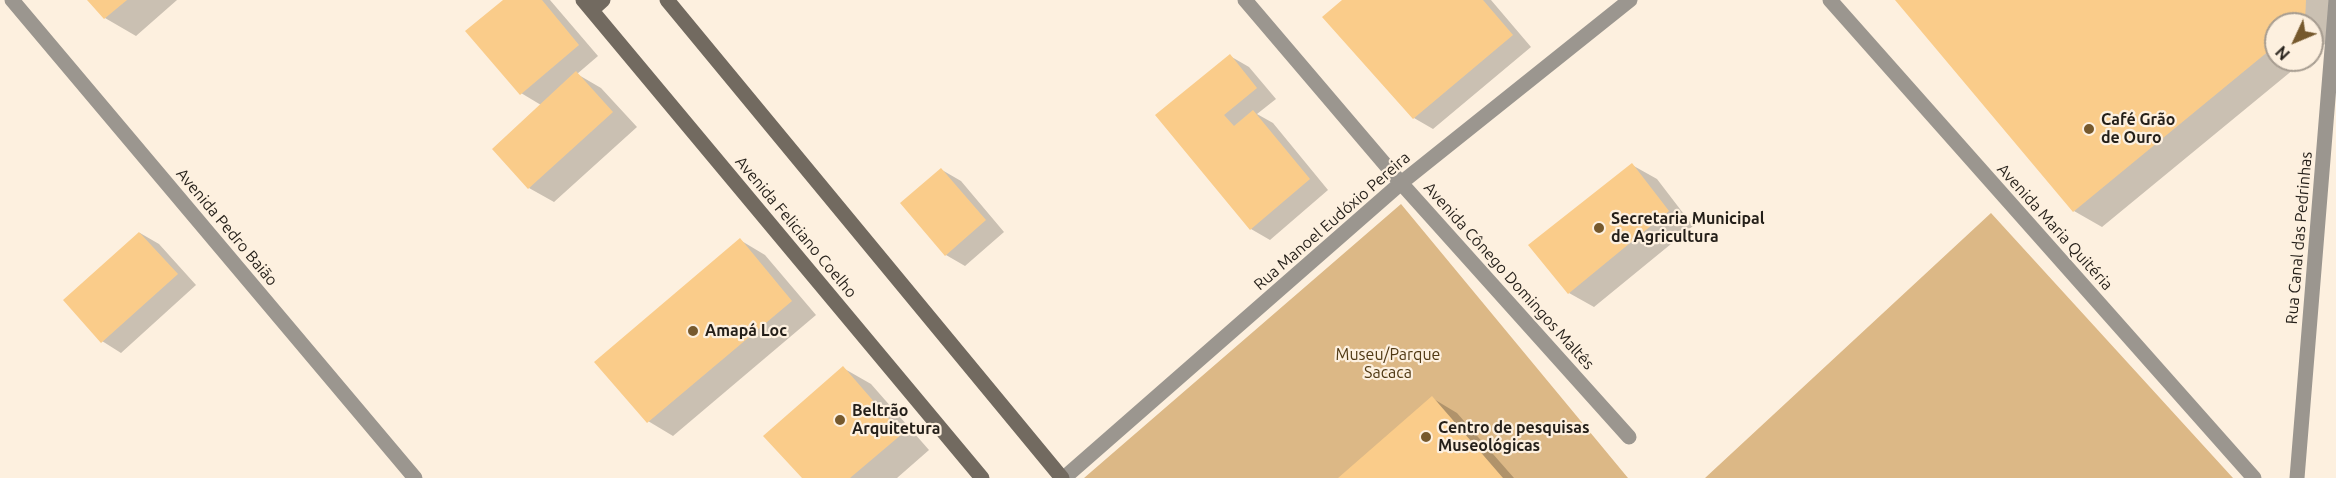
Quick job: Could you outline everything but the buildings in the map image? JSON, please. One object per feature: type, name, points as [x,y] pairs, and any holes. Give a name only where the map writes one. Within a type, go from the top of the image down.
[{"type":"street","name":"Avenida Pedro Baião","points":[[12,0],[415,478]]},
{"type":"street","points":[[667,0],[1063,478]]},
{"type":"street","name":"Avenida Cônego Domingos Maltês","points":[[1245,0],[1401,183],[1629,437]]},
{"type":"street","name":"Rua Manoel Eudóxio Pereira","points":[[1063,478],[1401,183],[1630,0]]},
{"type":"street","name":"Avenida Maria Quitéria","points":[[1830,0],[2254,478]]},
{"type":"street","name":"Rua Canal das Pedrinhas","points":[[2297,478],[2336,0]]},
{"type":"street","name":"Avenida Feliciano Coelho","points":[[593,3],[982,478]]},
{"type":"green space","name":"Museu/Parque Sacaca","points":[[1401,204],[1628,478],[1084,478]]},
{"type":"green space","points":[[1991,213],[2233,478],[1705,478]]},
{"type":"place","name":"Café Grão de Ouro","points":[[2089,129]]},
{"type":"place","name":"Secretaria Municipal de Agricultura","points":[[1599,228]]},
{"type":"place","name":"Amapá Loc","points":[[693,331]]},
{"type":"place","name":"Beltrão Arquitetura","points":[[840,420]]},
{"type":"place","name":"Centro de pesquisas Museológicas","points":[[1426,437]]}]
